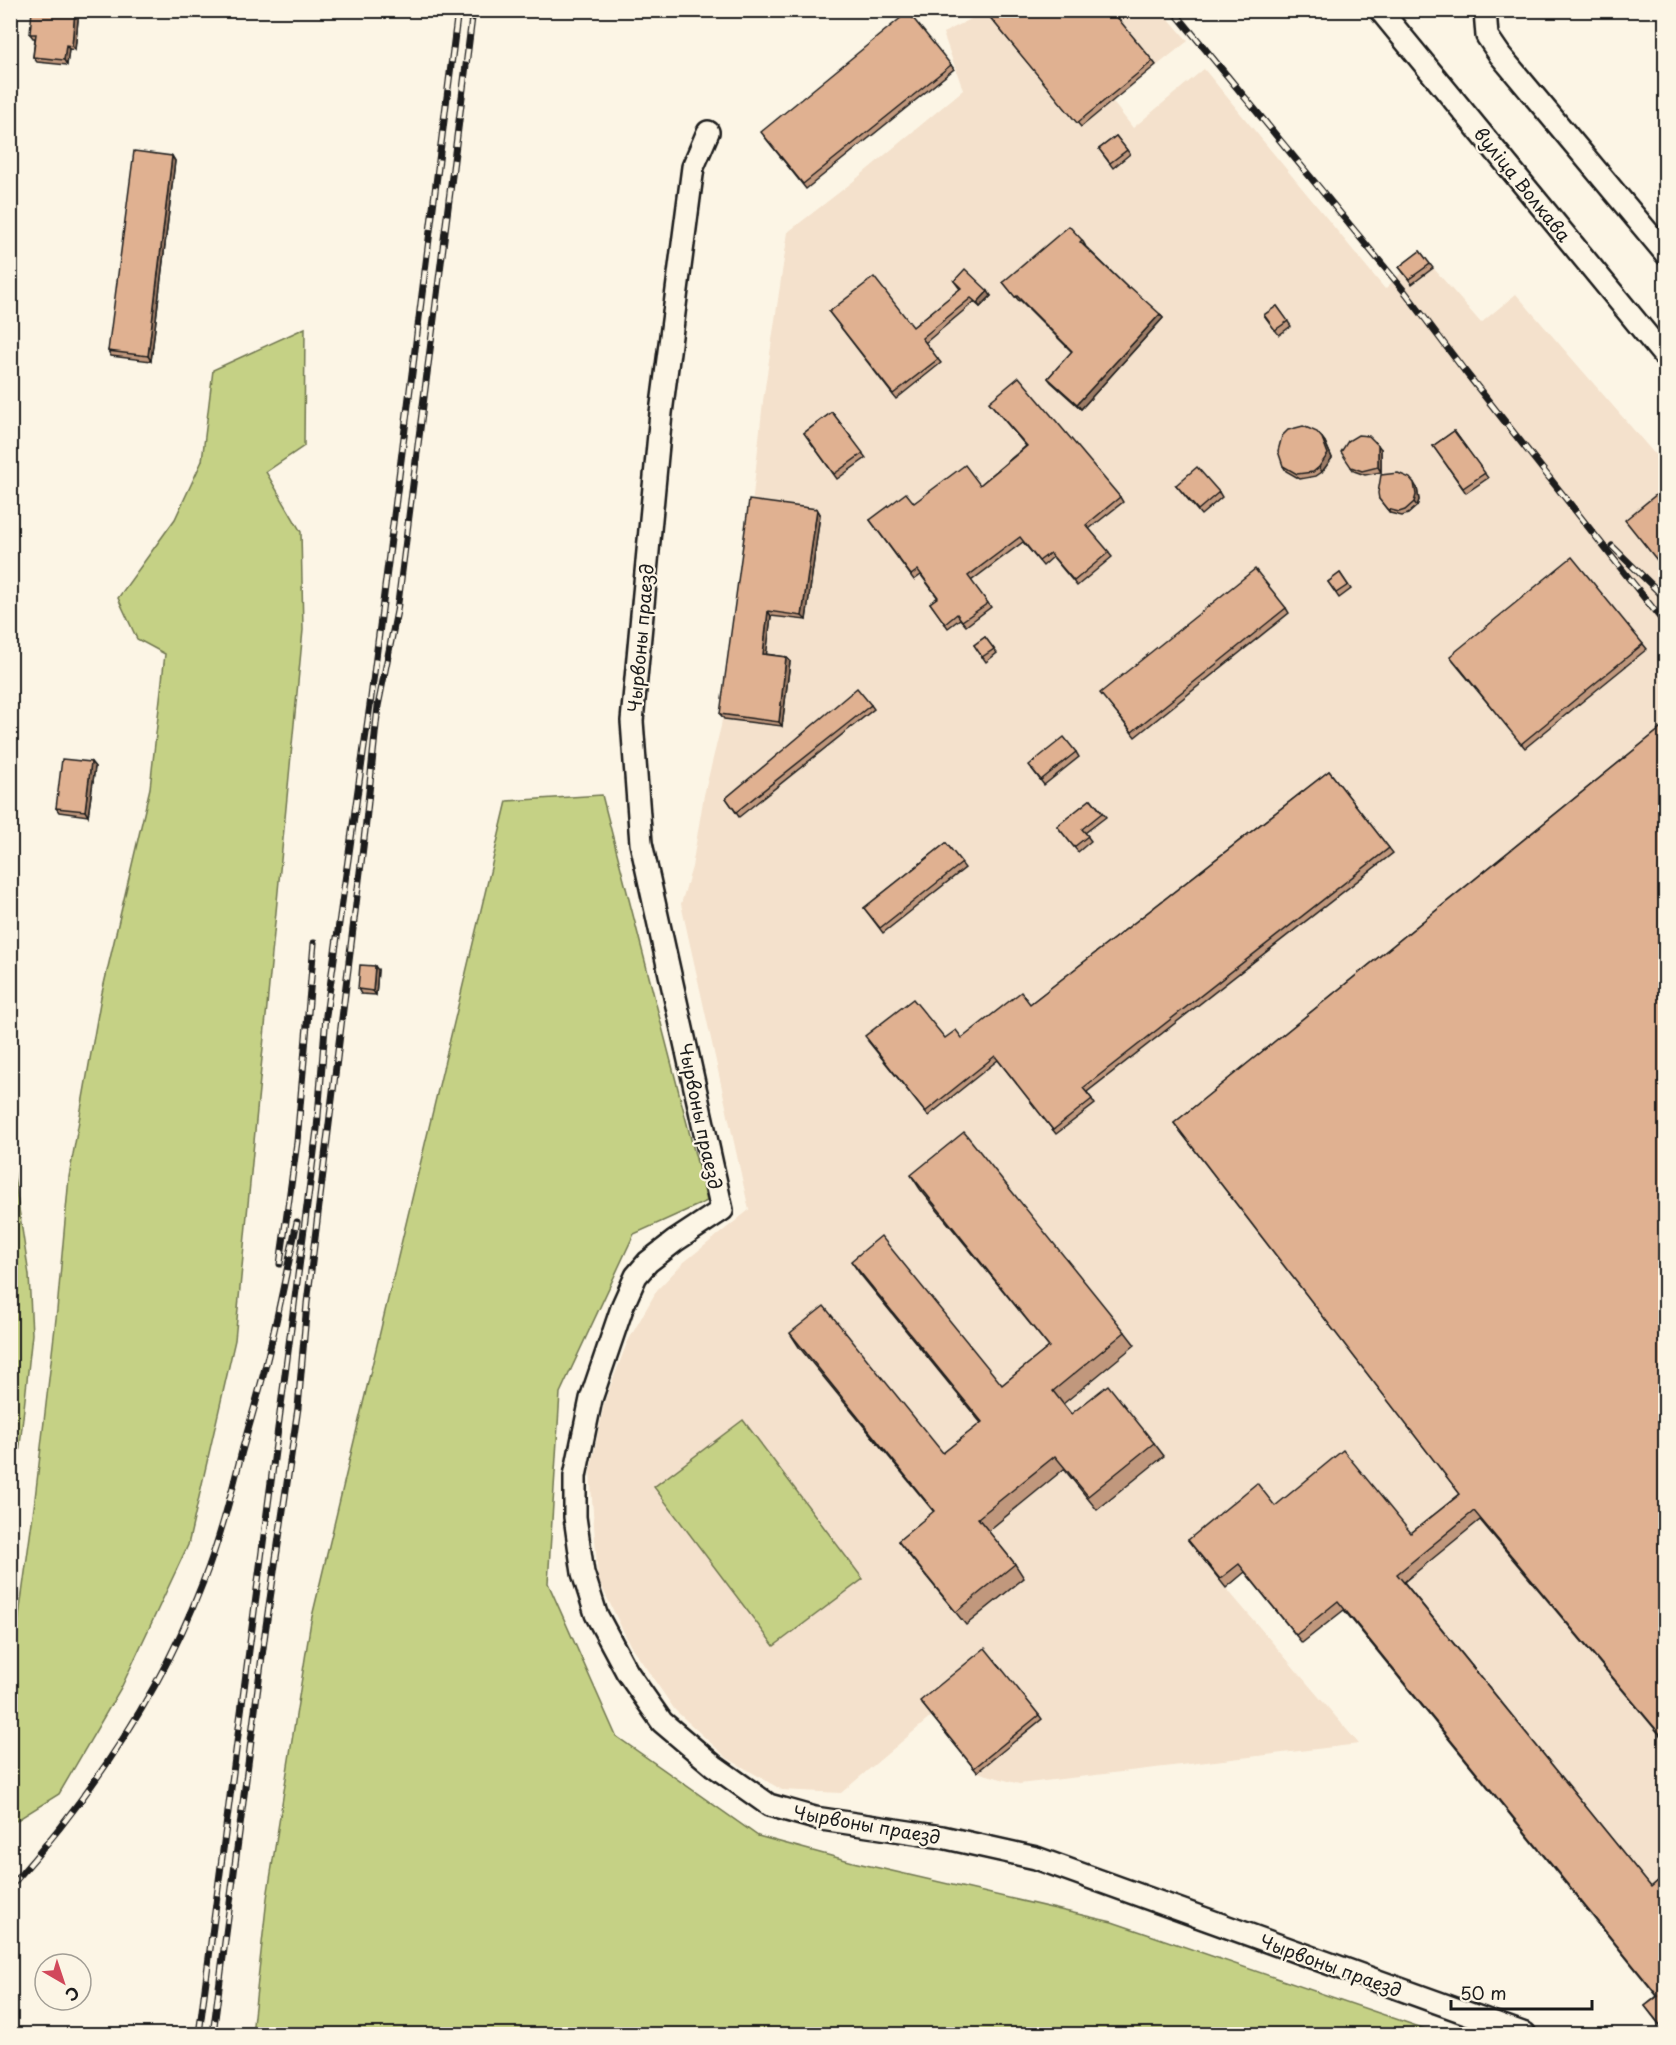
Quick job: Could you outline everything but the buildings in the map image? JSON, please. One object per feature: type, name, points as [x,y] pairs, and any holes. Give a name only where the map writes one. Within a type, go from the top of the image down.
[{"type":"street","name":"вуліца Волкава","points":[[1380,10],[1665,357]]},
{"type":"street","points":[[1485,10],[1487,36],[1500,55],[1665,254]]},
{"type":"street","name":"Чырвоны праезд","points":[[708,132],[693,167],[661,413],[632,721],[641,843],[722,1210],[675,1241],[636,1276],[623,1305],[591,1399],[575,1476],[575,1517],[583,1573],[596,1614],[627,1672],[662,1722],[714,1766],[770,1805],[815,1818],[942,1837],[1036,1858],[1525,2034]]},
{"type":"shaded area","points":[[975,11],[1162,11],[1188,41],[1112,101],[1133,128],[1204,69],[1385,289],[1423,256],[1481,323],[1516,294],[1665,466],[1665,2032],[1651,2015],[1664,2004],[1356,1624],[1368,1614],[1357,1600],[1302,1643],[1245,1573],[1226,1588],[1359,1744],[1019,1784],[977,1772],[932,1716],[841,1793],[782,1790],[727,1758],[675,1710],[630,1645],[598,1579],[590,1472],[605,1400],[627,1343],[657,1290],[683,1263],[749,1210],[681,904],[692,867],[704,795],[721,726],[752,505],[763,401],[788,232],[963,90],[943,33],[977,16]]},
{"type":"green space","points":[[305,328],[304,446],[266,472],[301,532],[303,630],[235,1340],[188,1545],[122,1686],[59,1794],[11,1824],[11,1654],[18,1623],[34,1507],[57,1310],[69,1177],[101,997],[150,788],[165,654],[137,639],[118,598],[175,519],[202,461],[213,370]]},
{"type":"green space","points":[[602,795],[707,1201],[634,1234],[560,1393],[548,1583],[616,1736],[758,1836],[853,1862],[1112,1922],[1440,2034],[252,2034],[267,1898],[311,1621],[507,801]]},
{"type":"green space","points":[[11,1156],[29,1275],[32,1334],[11,1529]]},
{"type":"green space","points":[[743,1420],[863,1579],[774,1646],[654,1487]]},
{"type":"railway","points":[[199,2034],[317,1129],[326,1015],[370,705],[458,10]]},
{"type":"railway","points":[[213,2034],[265,1633],[298,1408],[307,1303],[365,831],[378,706],[397,611],[473,10]]},
{"type":"railway","points":[[1173,10],[1405,292],[1666,625]]},
{"type":"railway","points":[[1612,546],[1666,599]]},
{"type":"railway","points":[[280,1264],[297,1142],[314,943]]},
{"type":"railway","points":[[10,1887],[68,1817],[120,1743],[144,1704],[186,1624],[220,1533],[270,1346],[297,1222]]}]
